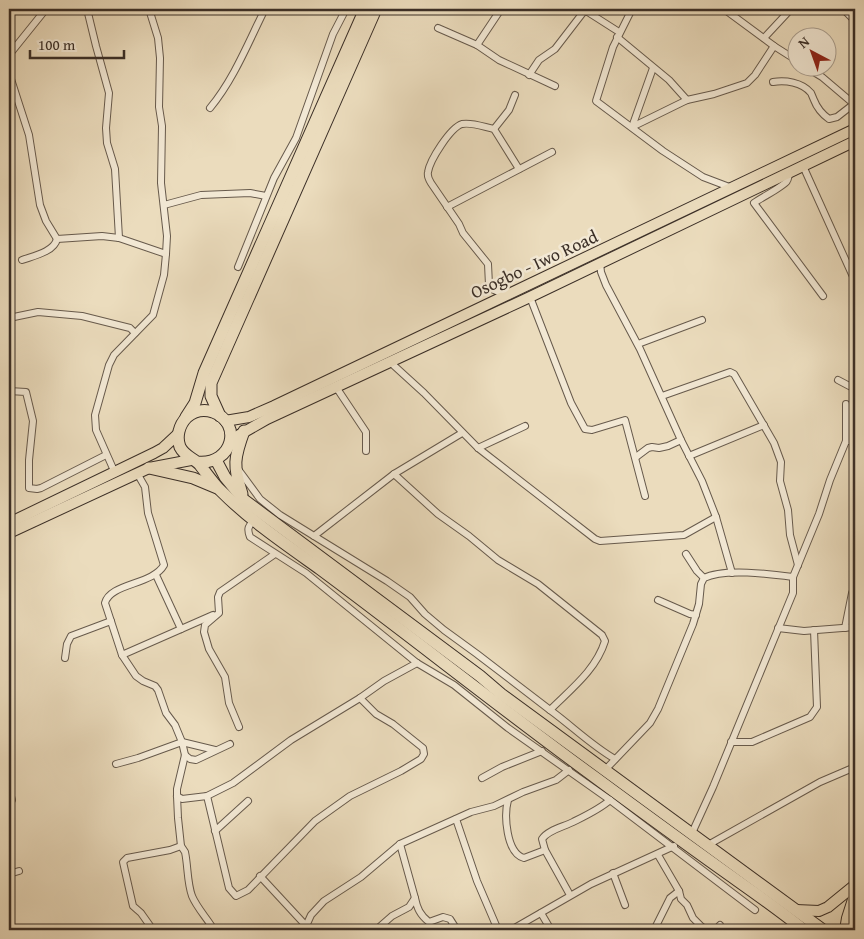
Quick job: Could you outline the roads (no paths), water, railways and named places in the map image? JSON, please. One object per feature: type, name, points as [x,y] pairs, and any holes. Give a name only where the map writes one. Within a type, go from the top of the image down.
[{"type":"highway","points":[[365,9],[204,373],[194,403],[183,421],[178,434],[181,449],[218,489],[253,521],[393,624],[478,681],[501,694],[692,833],[804,930]]},
{"type":"highway","points":[[194,461],[205,463],[216,460],[225,452],[231,442],[230,433],[211,396],[211,383],[376,9]]},
{"type":"highway","points":[[183,421],[189,415],[205,411],[213,412],[222,419]]},
{"type":"highway","points":[[244,431],[236,451],[235,464],[244,500]]},
{"type":"highway","points":[[216,460],[225,477],[244,500],[478,681],[558,756],[677,844],[794,920],[822,930]]},
{"type":"highway","points":[[150,468],[194,478],[218,489]]},
{"type":"main road","name":"Osogbo - Iwo Road","points":[[222,419],[248,416],[274,406],[855,129]]},
{"type":"main road","name":"Osogbo - Iwo Road","points":[[231,442],[244,431],[530,297],[855,141]]},
{"type":"main road","points":[[9,522],[115,473],[163,448],[178,434]]},
{"type":"main road","points":[[9,533],[136,473],[150,468],[194,461]]},
{"type":"main road","points":[[794,920],[828,908],[855,885]]},
{"type":"main road","points":[[845,930],[846,918],[855,892]]},
{"type":"street","points":[[9,55],[46,9]]},
{"type":"street","points":[[87,9],[109,94],[106,128],[107,143],[115,170],[120,238]]},
{"type":"street","points":[[115,473],[96,430],[95,415],[112,360],[153,315],[164,274],[166,254],[167,236],[161,182],[160,58],[158,38],[149,9]]},
{"type":"street","points":[[210,108],[222,94],[243,56],[265,9]]},
{"type":"street","points":[[238,267],[274,178],[296,138],[334,34],[346,9]]},
{"type":"street","points":[[478,44],[501,9]]},
{"type":"street","points":[[529,75],[539,60],[555,49],[578,21],[584,9],[618,34],[681,92],[687,100]]},
{"type":"street","points":[[632,9],[618,34],[596,101],[663,151],[703,176],[732,188]]},
{"type":"street","points":[[724,9],[786,54]]},
{"type":"street","points":[[764,38],[791,9]]},
{"type":"street","points":[[843,9],[855,21]]},
{"type":"street","points":[[438,28],[478,44],[499,60],[555,86]]},
{"type":"street","points":[[632,127],[687,100],[714,94],[746,83],[755,74],[774,46]]},
{"type":"street","points":[[632,127],[653,68]]},
{"type":"street","points":[[9,73],[28,135],[40,205],[46,221],[57,239],[55,245],[22,260]]},
{"type":"street","points":[[773,82],[782,80],[794,82],[803,87],[811,93],[822,114],[829,119],[837,117],[855,104],[820,78]]},
{"type":"street","points":[[494,129],[509,110],[515,95]]},
{"type":"street","points":[[506,295],[488,285],[488,264],[463,233],[428,178],[430,164],[437,153],[451,132],[463,124],[494,129],[519,169]]},
{"type":"street","points":[[446,207],[552,152]]},
{"type":"street","points":[[803,166],[855,281]]},
{"type":"street","points":[[789,172],[787,180],[780,187],[754,203],[823,296]]},
{"type":"street","points":[[163,201],[177,201],[200,194],[250,193],[266,196]]},
{"type":"street","points":[[57,239],[102,236],[120,238],[166,254]]},
{"type":"street","points":[[600,262],[601,272],[606,285],[638,344],[681,440],[702,481],[716,518],[732,573]]},
{"type":"street","points":[[530,297],[572,403],[585,429],[592,430],[624,420],[636,457],[645,496]]},
{"type":"street","points":[[9,318],[38,312],[82,316],[130,328],[135,334]]},
{"type":"street","points":[[638,344],[702,320]]},
{"type":"street","points":[[390,362],[424,393],[478,448],[595,539],[600,541],[684,535],[716,518]]},
{"type":"street","points":[[662,396],[733,372],[764,424],[781,462],[780,480],[788,510],[790,535],[798,565]]},
{"type":"street","points":[[838,380],[855,389]]},
{"type":"street","points":[[336,387],[366,432],[366,451]]},
{"type":"street","points":[[9,391],[26,392],[33,421],[29,460],[29,488],[41,488],[106,456]]},
{"type":"street","points":[[692,833],[793,593],[793,577],[846,441],[846,404]]},
{"type":"street","points":[[689,456],[764,424]]},
{"type":"street","points":[[478,448],[525,426]]},
{"type":"street","points":[[314,536],[394,474],[462,433]]},
{"type":"street","points":[[636,457],[648,448],[668,446],[681,440]]},
{"type":"street","points":[[846,441],[855,441]]},
{"type":"street","points":[[235,464],[260,499],[280,515],[410,597],[425,614],[444,630],[568,723],[603,752],[616,758]]},
{"type":"street","points":[[136,473],[145,487],[148,513],[164,565],[156,575],[109,596],[105,603],[122,655],[136,676],[155,686],[158,690],[166,713],[175,725],[182,742],[185,754],[179,795],[178,818],[182,846],[185,852],[192,895],[196,905],[214,930]]},
{"type":"street","points":[[394,474],[438,514],[498,560],[538,584],[602,635],[605,641],[595,664],[550,710]]},
{"type":"street","points":[[253,521],[248,530],[250,536],[306,573],[417,663],[454,686],[508,728],[542,751],[558,756],[569,770],[610,800],[677,844],[755,910]]},
{"type":"street","points":[[219,613],[218,598],[220,592],[275,554]]},
{"type":"street","points":[[686,554],[697,572],[704,578]]},
{"type":"street","points":[[605,770],[650,722],[658,709],[696,615],[701,584],[704,578],[732,573],[793,577]]},
{"type":"street","points":[[156,575],[181,629]]},
{"type":"street","points":[[845,628],[855,586]]},
{"type":"street","points":[[658,600],[696,615]]},
{"type":"street","points":[[122,655],[219,613]]},
{"type":"street","points":[[219,613],[205,625],[204,632],[209,649],[225,677],[229,703],[239,727]]},
{"type":"street","points":[[65,658],[67,644],[71,636],[111,621]]},
{"type":"street","points":[[384,636],[393,624]]},
{"type":"street","points":[[778,628],[804,631],[855,628]]},
{"type":"street","points":[[731,742],[752,742],[810,717],[817,707],[814,630]]},
{"type":"street","points":[[179,795],[207,796],[234,782],[292,740],[384,681],[417,663]]},
{"type":"street","points":[[207,796],[228,888],[236,896],[248,890],[314,822],[331,809],[350,796],[421,759],[424,754],[423,748],[393,724],[376,714],[360,698]]},
{"type":"street","points":[[116,764],[182,742],[215,750]]},
{"type":"street","points":[[185,754],[190,759],[196,760],[230,744]]},
{"type":"street","points":[[482,778],[502,767],[542,751]]},
{"type":"street","points":[[708,845],[820,782],[855,767]]},
{"type":"street","points":[[308,928],[311,915],[324,901],[361,877],[400,844],[472,812],[494,806],[523,792],[556,780],[569,770]]},
{"type":"street","points":[[9,789],[12,800],[9,804]]},
{"type":"street","points":[[508,800],[505,818],[510,842],[518,855],[524,858],[545,850]]},
{"type":"street","points":[[570,895],[545,850],[543,836],[598,809],[610,800]]},
{"type":"street","points":[[215,831],[248,801]]},
{"type":"street","points":[[456,819],[477,881],[498,930]]},
{"type":"street","points":[[400,844],[416,906],[422,917],[428,922],[443,917],[450,919],[457,930]]},
{"type":"street","points":[[511,930],[612,873],[658,855],[677,844]]},
{"type":"street","points":[[153,930],[141,913],[133,906],[123,862],[127,858],[182,846]]},
{"type":"street","points":[[658,855],[693,918],[702,927],[710,930]]},
{"type":"street","points":[[9,874],[19,871]]},
{"type":"street","points":[[612,873],[625,905]]},
{"type":"street","points":[[260,876],[308,928]]},
{"type":"street","points":[[654,930],[670,898],[679,891]]},
{"type":"street","points":[[376,930],[392,916],[409,907],[415,898]]},
{"type":"street","points":[[541,913],[551,930]]}]
